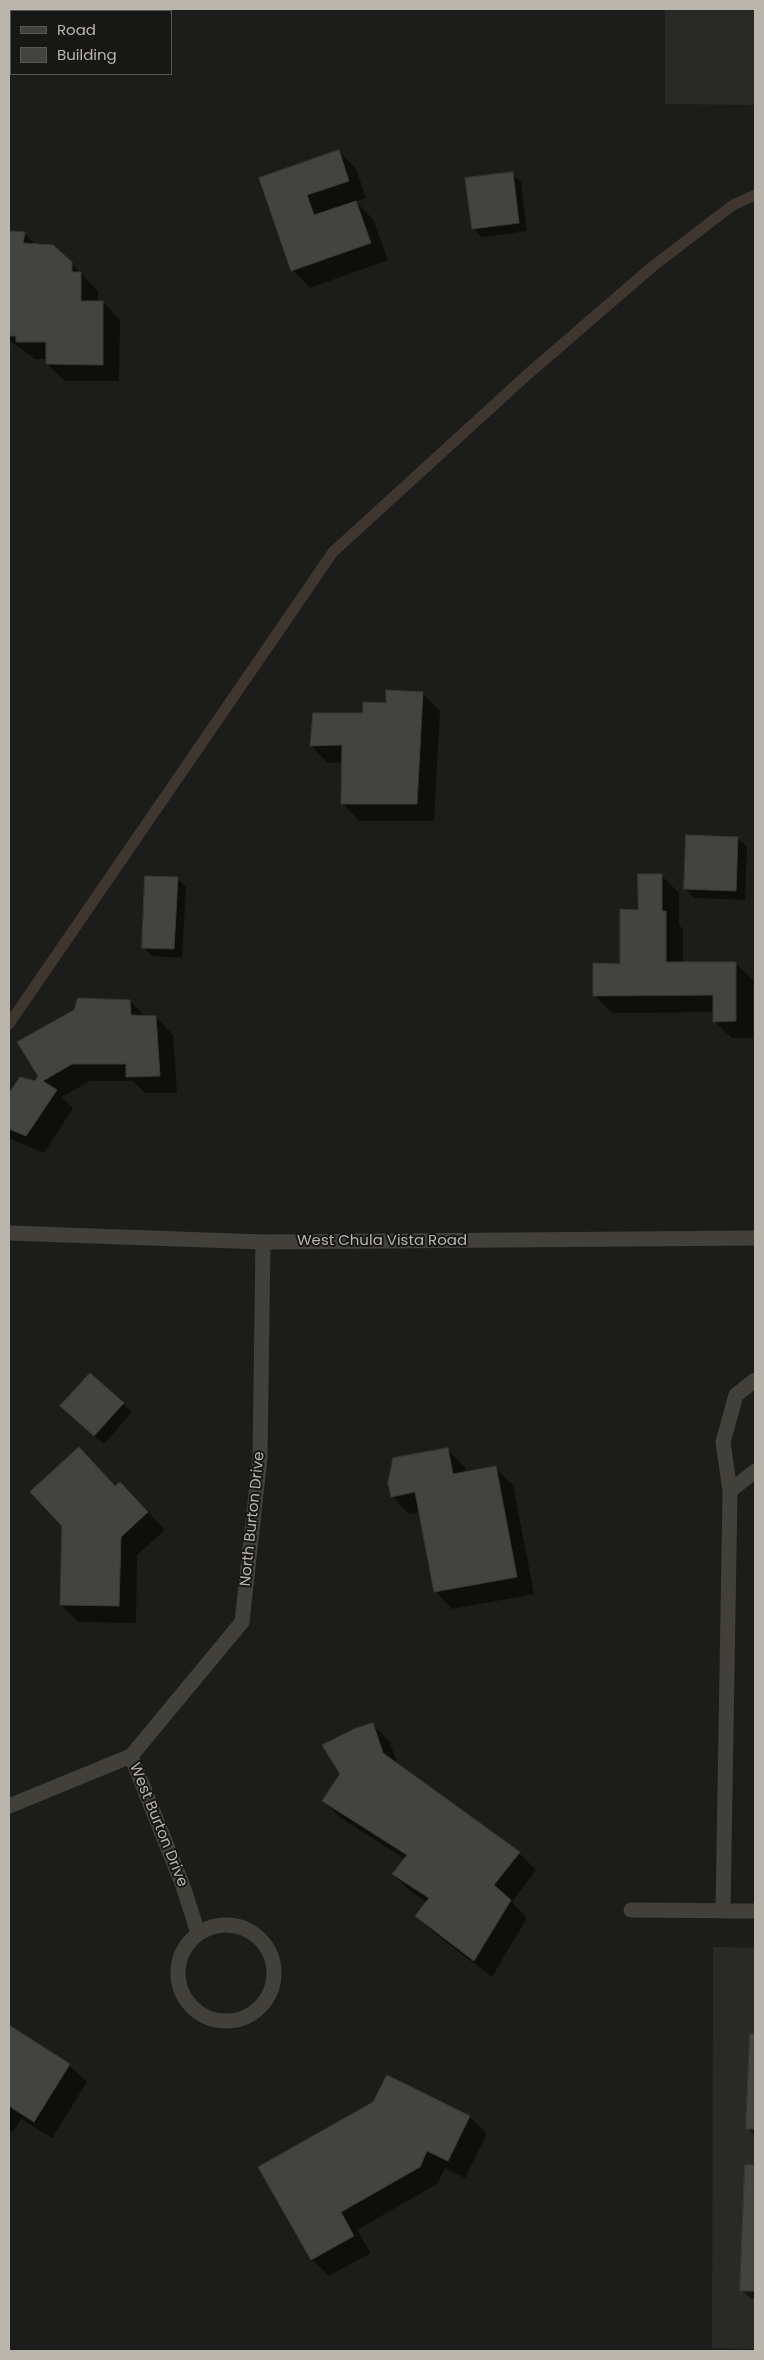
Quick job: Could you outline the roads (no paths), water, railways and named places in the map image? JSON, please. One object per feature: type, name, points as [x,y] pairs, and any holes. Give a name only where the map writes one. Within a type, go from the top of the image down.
[{"type":"street","name":"West Chula Vista Road","points":[[9,1233],[263,1242],[755,1238]]},
{"type":"street","name":"North Burton Drive","points":[[131,1756],[242,1622],[260,1458],[263,1242]]},
{"type":"street","points":[[723,1911],[730,1491],[723,1442],[736,1395],[755,1380]]},
{"type":"street","points":[[730,1491],[755,1471]]},
{"type":"street","name":"West Burton Drive","points":[[9,1806],[131,1756],[183,1886],[198,1933]]},
{"type":"street","points":[[631,1910],[755,1911]]},
{"type":"street","points":[[227,1925],[241,1927],[255,1934],[265,1944],[272,1958],[274,1973],[272,1988],[264,2002],[253,2013],[237,2020],[221,2021],[205,2016],[192,2007],[182,1993],[178,1977],[179,1960],[186,1945],[198,1933],[211,1927],[227,1925]]},
{"type":"waterway","points":[[9,1024],[333,552],[528,374],[652,267],[733,205],[755,195]]}]
